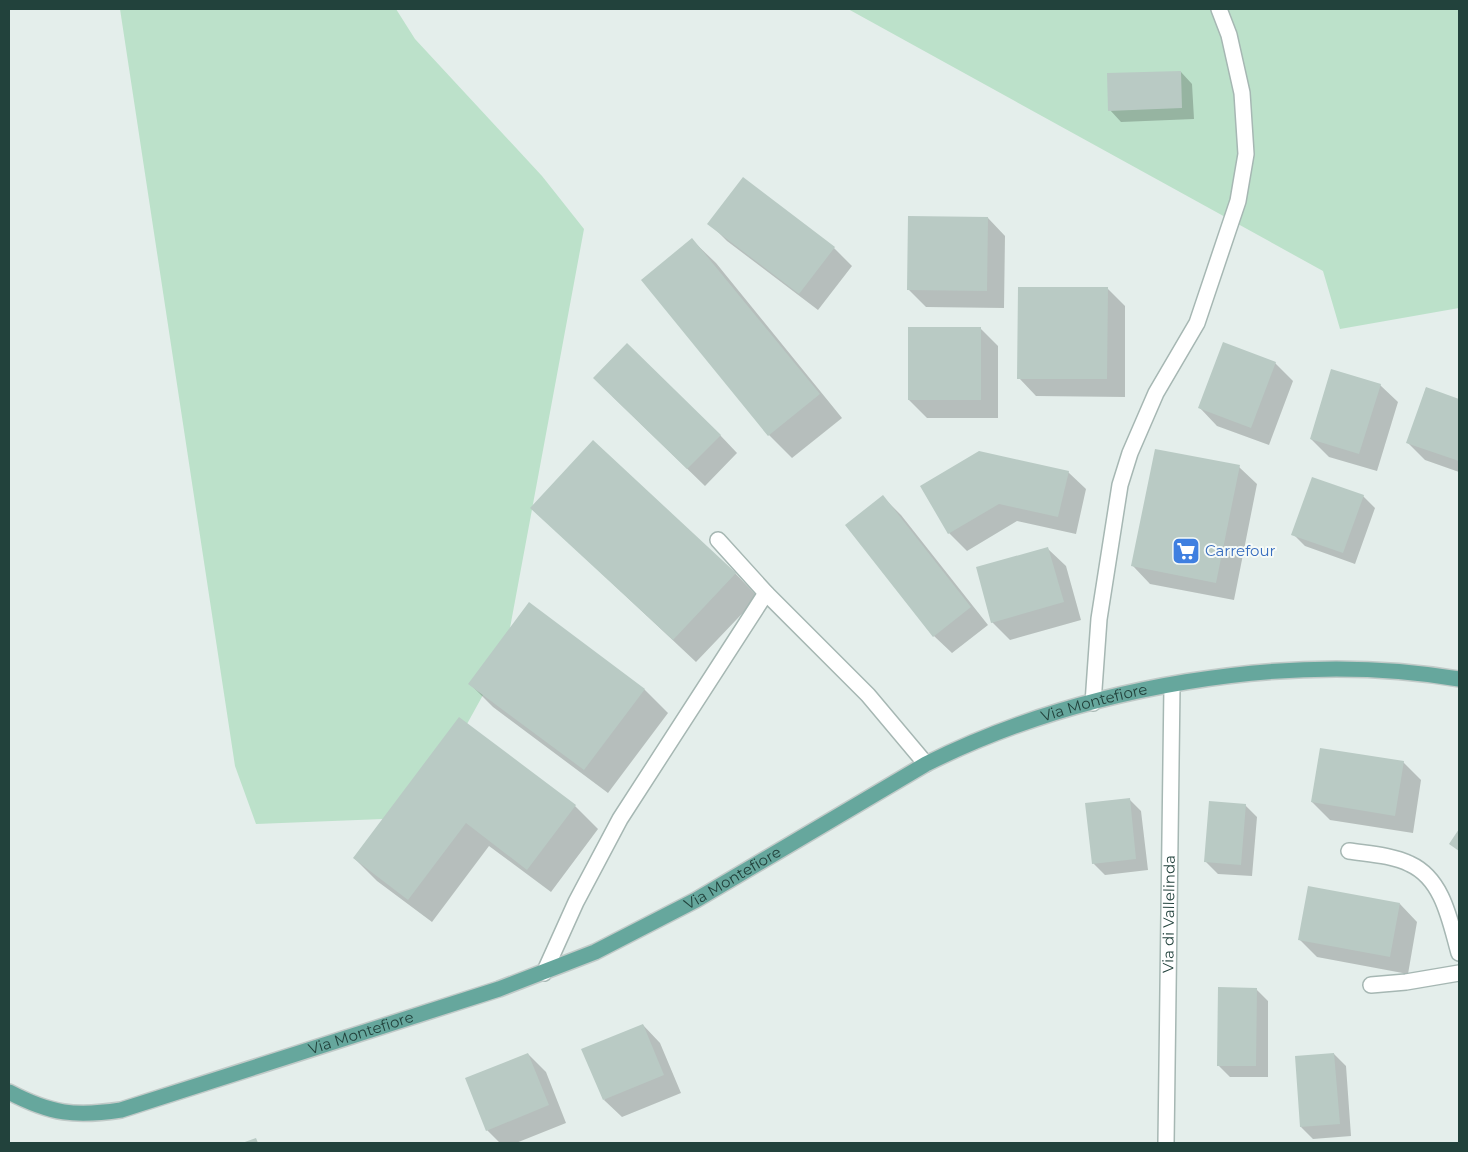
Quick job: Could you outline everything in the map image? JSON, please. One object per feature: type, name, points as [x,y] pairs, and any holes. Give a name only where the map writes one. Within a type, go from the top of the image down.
[{"type":"main road","name":"Via Montefiore","points":[[9,1092],[35,1105],[68,1113],[89,1114],[121,1110],[447,1006],[544,972],[595,952],[662,918],[926,764],[966,744],[1015,725],[1093,703],[1172,686],[1249,674],[1306,669],[1402,671],[1459,679]]},
{"type":"street","points":[[1093,703],[1098,619],[1120,485],[1130,453],[1152,402],[1197,323],[1238,201],[1246,154],[1242,92],[1230,35],[1219,9]]},
{"type":"street","points":[[718,540],[766,593],[868,695],[926,764]]},
{"type":"street","points":[[544,972],[576,902],[620,819],[766,593]]},
{"type":"street","name":"Via di Vallelinda","points":[[1166,1143],[1172,686]]},
{"type":"street","points":[[1349,851],[1403,861],[1427,875],[1440,894],[1459,953]]},
{"type":"street","points":[[1370,985],[1406,982],[1459,973]]},
{"type":"green space","points":[[120,9],[396,9],[415,39],[542,176],[584,229],[505,655],[467,724],[383,819],[256,824],[235,766]]},
{"type":"green space","points":[[848,9],[1459,9],[1459,308],[1340,329],[1323,271]]},
{"type":"building","points":[[1181,71],[1182,108],[1108,111],[1107,73]]},
{"type":"building","points":[[743,177],[835,247],[799,294],[707,224]]},
{"type":"building","points":[[908,216],[988,217],[987,291],[907,290]]},
{"type":"building","points":[[692,238],[820,394],[768,436],[641,280]]},
{"type":"building","points":[[1018,287],[1108,287],[1107,379],[1017,379]]},
{"type":"building","points":[[908,327],[981,327],[981,400],[908,400]]},
{"type":"building","points":[[1223,342],[1276,362],[1251,428],[1198,408]]},
{"type":"building","points":[[627,343],[721,435],[687,469],[593,378]]},
{"type":"building","points":[[1331,369],[1381,384],[1359,454],[1310,439]]},
{"type":"building","points":[[1426,387],[1459,399],[1459,461],[1406,443]]},
{"type":"building","points":[[593,440],[736,573],[673,640],[530,508]]},
{"type":"building","points":[[1155,449],[1240,465],[1216,583],[1131,566]]},
{"type":"building","points":[[979,451],[1069,471],[1058,517],[999,504],[948,534],[920,486]]},
{"type":"building","points":[[1312,477],[1364,495],[1343,553],[1291,535]]},
{"type":"building","points":[[883,495],[971,607],[933,637],[845,525]]},
{"type":"building","points":[[1048,547],[1064,602],[991,623],[976,567]]},
{"type":"building","points":[[529,602],[645,689],[584,770],[468,684]]},
{"type":"building","points":[[459,717],[576,805],[527,870],[466,823],[408,900],[353,858]]},
{"type":"building","points":[[1320,748],[1404,761],[1395,816],[1311,802]]},
{"type":"building","points":[[1130,798],[1136,859],[1092,864],[1085,803]]},
{"type":"building","points":[[1209,801],[1246,804],[1241,865],[1204,862]]},
{"type":"building","points":[[1459,829],[1459,851],[1449,844]]},
{"type":"building","points":[[1308,886],[1400,903],[1390,957],[1298,940]]},
{"type":"building","points":[[1218,987],[1257,988],[1256,1066],[1217,1066]]},
{"type":"building","points":[[643,1024],[664,1075],[603,1100],[581,1049]]},
{"type":"building","points":[[528,1053],[549,1105],[486,1131],[465,1078]]},
{"type":"building","points":[[1334,1053],[1340,1124],[1300,1127],[1295,1056]]},
{"type":"building","points":[[256,1138],[258,1143],[242,1143]]},
{"type":"place","name":"Carrefour","points":[[1186,551]]}]
